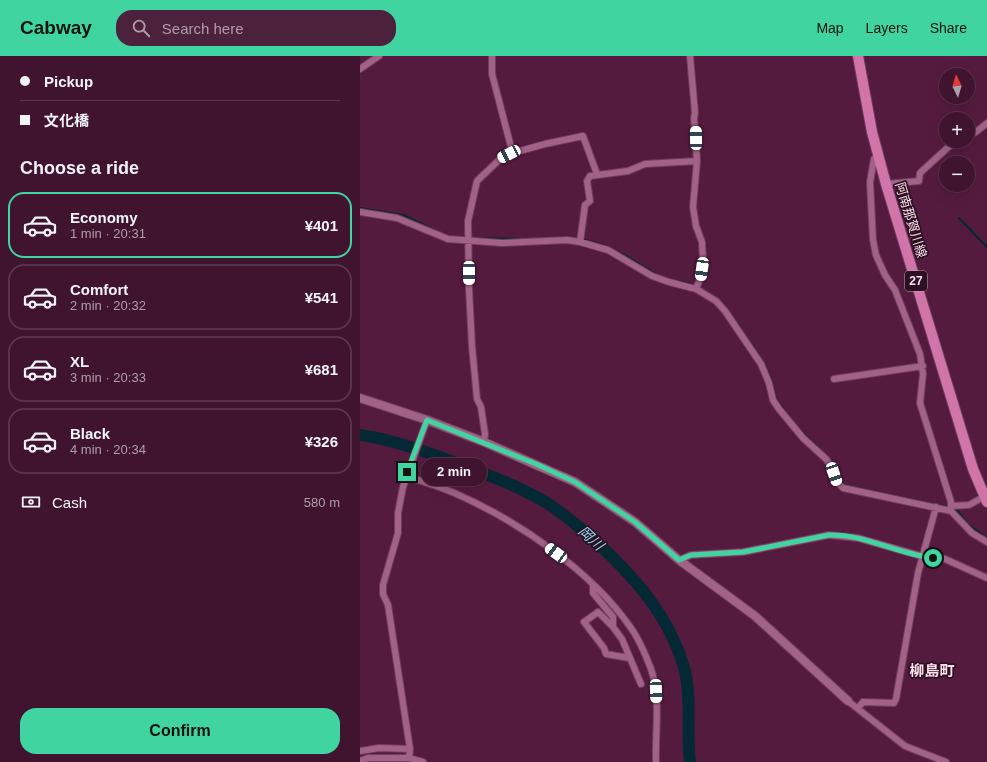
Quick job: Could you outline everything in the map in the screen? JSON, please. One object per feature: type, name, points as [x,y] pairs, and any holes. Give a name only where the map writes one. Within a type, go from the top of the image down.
[{"type":"main road","name":"阿南那賀川線","points":[[858,56],[878,156],[886,184],[965,443],[986,498]]},
{"type":"street","points":[[360,69],[379,56]]},
{"type":"street","points":[[492,56],[492,74],[511,147],[509,154]]},
{"type":"street","points":[[690,56],[696,113],[694,118],[697,161],[693,207],[696,226],[702,242],[703,260],[700,279],[696,289]]},
{"type":"street","points":[[975,132],[987,123]]},
{"type":"street","points":[[484,442],[485,434],[477,398],[472,346],[468,221],[477,181],[485,171],[498,160],[509,154],[545,144],[583,136],[598,174]]},
{"type":"street","points":[[886,184],[919,180],[920,173],[947,148]]},
{"type":"street","points":[[878,156],[874,159],[870,182],[875,247],[879,264],[895,290],[923,366],[920,403],[951,508],[972,533],[987,542]]},
{"type":"street","points":[[580,242],[585,205],[590,201],[587,181],[590,176],[628,171],[645,164],[697,161]]},
{"type":"street","points":[[360,212],[397,218],[448,239],[502,243],[567,240],[580,242],[608,250],[658,278],[696,289],[716,301],[724,311],[761,364],[770,383],[773,400],[779,409],[803,438],[826,459],[831,466],[837,482],[843,488],[936,507],[951,508],[969,505],[986,498]]},
{"type":"street","points":[[834,380],[923,366]]},
{"type":"street","points":[[360,398],[427,420],[484,442],[575,482],[635,522],[679,560],[755,616],[848,700],[905,746],[946,762]]},
{"type":"street","points":[[409,758],[410,749],[388,605],[383,594],[383,584],[398,533],[398,513],[406,474],[427,420]]},
{"type":"street","points":[[406,474],[451,492],[492,512],[533,536],[556,553],[593,585],[632,628],[651,669],[656,691],[656,762]]},
{"type":"street","points":[[858,708],[863,702],[894,703],[896,699],[921,556],[936,507]]},
{"type":"street","points":[[679,560],[691,555],[743,552],[839,534],[879,543],[921,556],[945,559],[987,578]]},
{"type":"street","points":[[593,585],[593,593],[613,617],[613,627]]},
{"type":"street","points":[[629,658],[606,654],[604,648],[584,622],[598,612],[613,627],[628,650],[629,658],[635,667],[641,684]]},
{"type":"street","points":[[360,750],[379,748],[410,749]]},
{"type":"street","points":[[360,761],[368,758],[409,758],[423,762]]},
{"type":"waterway","points":[[360,208],[404,215],[436,231]]},
{"type":"waterway","points":[[959,218],[987,247]]},
{"type":"waterway","points":[[545,238],[562,237],[578,239],[605,246],[631,259],[659,276]]},
{"type":"waterway","points":[[469,238],[518,239]]},
{"type":"waterway","points":[[682,282],[691,284],[716,298]]},
{"type":"waterway","points":[[722,303],[740,327]]},
{"type":"waterway","points":[[748,339],[767,368],[776,398],[781,407],[808,438],[820,449]]},
{"type":"waterway","name":"岡川","points":[[360,435],[398,443],[423,451],[517,487],[556,509],[608,553],[649,598],[670,632],[678,651],[687,682],[690,762]]},
{"type":"waterway","points":[[837,474],[844,485],[957,510],[968,524],[987,538]]},
{"type":"district","name":"柳島町","points":[[932,670]]},
{"type":"route","points":[[407,472],[427,420],[484,442],[575,482],[635,522],[679,560],[691,555],[743,552],[839,534],[933,558]]}]
